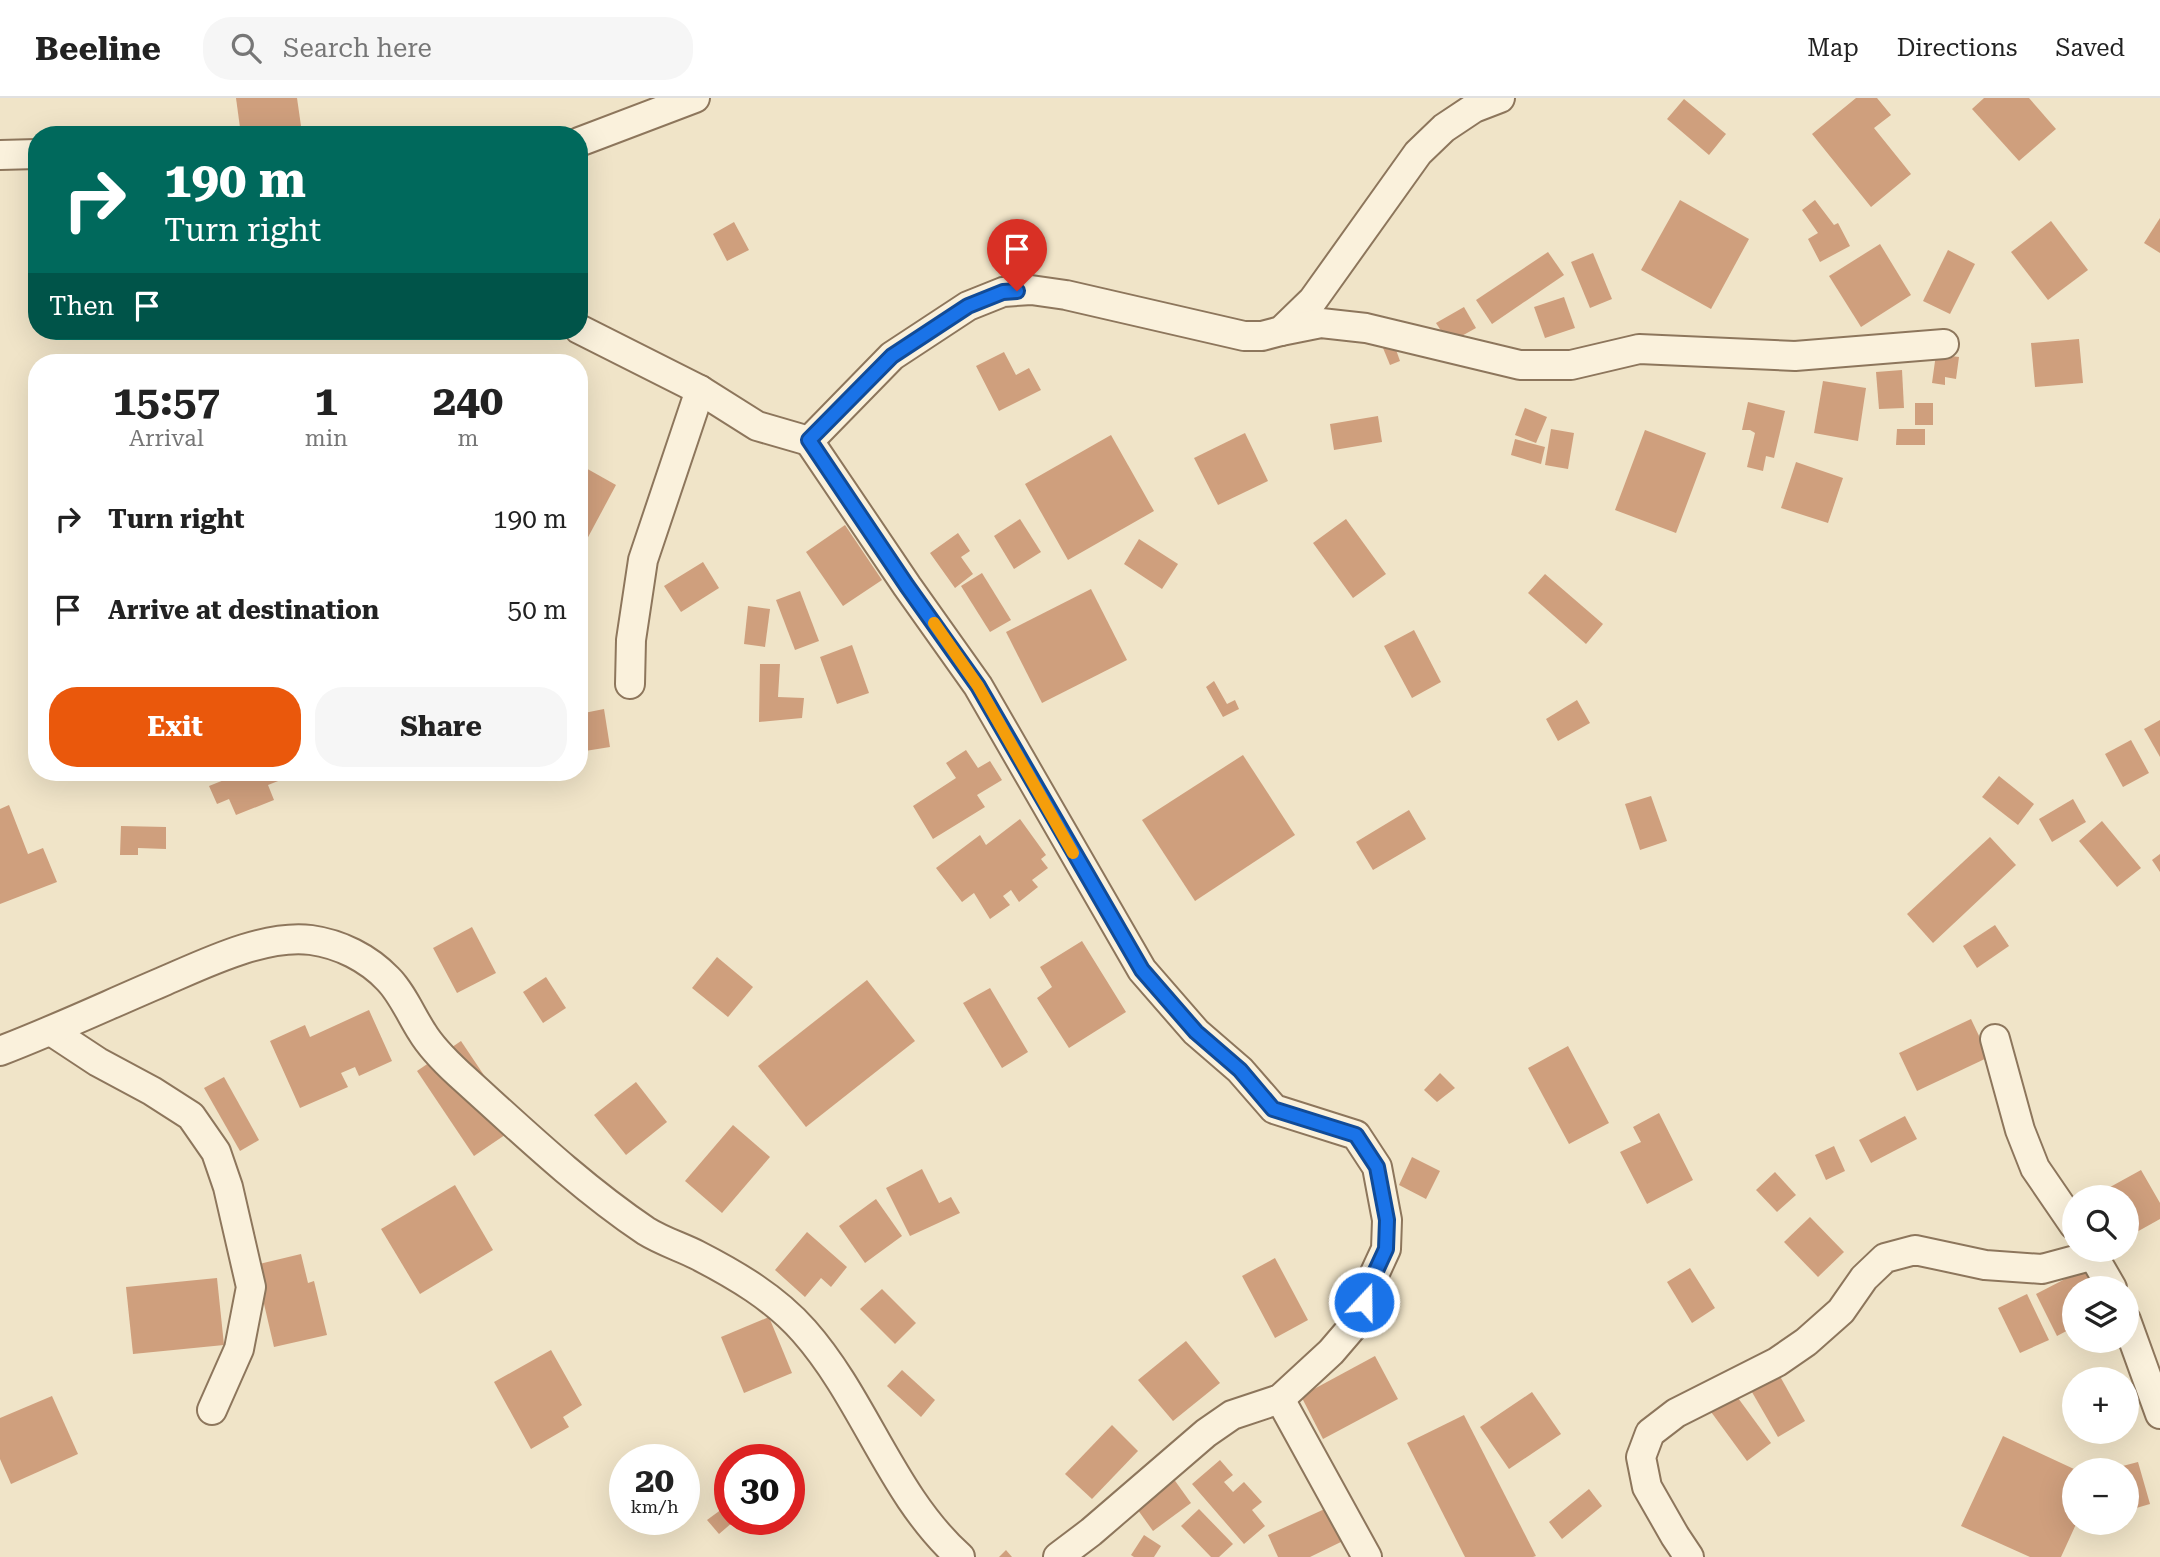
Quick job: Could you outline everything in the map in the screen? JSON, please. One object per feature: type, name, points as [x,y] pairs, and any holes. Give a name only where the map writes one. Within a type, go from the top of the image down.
[{"type":"street","points":[[588,139],[695,98]]},
{"type":"street","points":[[1282,331],[1313,300],[1418,153],[1444,128],[1474,108],[1500,98]]},
{"type":"street","points":[[0,155],[28,154]]},
{"type":"street","points":[[809,440],[892,356],[968,306],[1003,292],[1031,290],[1066,295],[1244,336],[1262,336],[1321,323],[1366,328],[1520,365],[1572,365],[1639,349],[1795,356],[1944,344]]},
{"type":"street","points":[[588,334],[701,390],[757,426],[809,440],[978,686],[1142,970],[1196,1032],[1240,1070],[1273,1109],[1356,1135],[1377,1167],[1387,1220],[1386,1249],[1368,1288],[1361,1317],[1331,1352],[1280,1399],[1270,1404],[1247,1408],[1214,1427],[1058,1557]]},
{"type":"street","points":[[630,684],[631,640],[643,560],[701,390]]},
{"type":"street","points":[[0,1051],[225,956],[270,943],[308,940],[331,944],[352,952],[390,980],[424,1036],[456,1071],[582,1184],[649,1233],[699,1257],[766,1296],[804,1331],[854,1404],[921,1514],[943,1542],[960,1557]]},
{"type":"street","points":[[51,1031],[98,1062],[191,1116],[216,1153],[228,1187],[251,1287],[239,1349],[212,1410]]},
{"type":"street","points":[[1995,1039],[2020,1130],[2035,1168],[2062,1207]]},
{"type":"street","points":[[1689,1557],[1647,1487],[1641,1457],[1650,1433],[1676,1413],[1777,1362],[1806,1342],[1841,1311],[1864,1278],[1885,1258],[1915,1250],[1985,1265],[2042,1269],[2063,1262]]},
{"type":"street","points":[[2138,1353],[2160,1415]]},
{"type":"street","points":[[1280,1399],[1367,1557]]},
{"type":"building","points":[[236,98],[297,98],[301,126],[240,126]]},
{"type":"building","points":[[1856,98],[1877,98],[1891,115],[1874,128],[1911,174],[1871,207],[1812,134]]},
{"type":"building","points":[[1984,98],[2029,98],[2056,129],[2019,161],[1972,109]]},
{"type":"building","points":[[1684,99],[1726,134],[1709,155],[1667,119]]},
{"type":"building","points":[[1680,200],[1749,239],[1711,309],[1641,270]]},
{"type":"building","points":[[1815,200],[1834,225],[1838,223],[1850,246],[1820,262],[1808,239],[1818,233],[1802,210]]},
{"type":"building","points":[[2160,218],[2160,253],[2144,243]]},
{"type":"building","points":[[2051,221],[2088,270],[2048,300],[2011,252]]},
{"type":"building","points":[[734,222],[749,250],[727,261],[713,234]]},
{"type":"building","points":[[1880,244],[1911,295],[1861,327],[1829,276]]},
{"type":"building","points":[[1948,250],[1975,264],[1950,314],[1923,301]]},
{"type":"building","points":[[1548,252],[1564,275],[1492,324],[1476,300]]},
{"type":"building","points":[[1593,253],[1612,299],[1590,308],[1571,262]]},
{"type":"building","points":[[1564,297],[1575,328],[1545,338],[1534,307]]},
{"type":"building","points":[[1464,307],[1476,328],[1449,343],[1436,323]]},
{"type":"building","points":[[2079,339],[2083,383],[2035,387],[2031,343]]},
{"type":"building","points":[[1394,344],[1400,361],[1390,365],[1383,348]]},
{"type":"building","points":[[1004,352],[1016,375],[1029,368],[1041,390],[999,411],[976,366]]},
{"type":"building","points":[[1936,354],[1959,357],[1956,379],[1945,377],[1945,385],[1932,383]]},
{"type":"building","points":[[1902,370],[1904,408],[1879,409],[1876,372]]},
{"type":"building","points":[[1823,381],[1866,388],[1858,441],[1814,433]]},
{"type":"building","points":[[1748,402],[1785,411],[1774,458],[1766,456],[1763,471],[1747,467],[1755,433],[1742,430]]},
{"type":"building","points":[[1915,403],[1933,403],[1933,425],[1915,425]]},
{"type":"building","points":[[1525,408],[1547,417],[1536,443],[1515,435]]},
{"type":"building","points":[[1378,416],[1382,442],[1334,450],[1330,424]]},
{"type":"building","points":[[1551,429],[1574,433],[1568,469],[1545,465]]},
{"type":"building","points":[[1897,429],[1925,429],[1925,445],[1896,445]]},
{"type":"building","points":[[1645,430],[1706,453],[1676,533],[1615,510]]},
{"type":"building","points":[[1245,433],[1268,481],[1218,505],[1194,458]]},
{"type":"building","points":[[1111,435],[1154,511],[1068,560],[1025,484]]},
{"type":"building","points":[[1515,439],[1545,447],[1541,464],[1511,455]]},
{"type":"building","points":[[1796,462],[1843,478],[1828,523],[1781,508]]},
{"type":"building","points":[[588,469],[616,485],[588,537]]},
{"type":"building","points":[[1020,519],[1041,552],[1014,569],[994,536]]},
{"type":"building","points":[[1346,519],[1386,574],[1353,598],[1313,543]]},
{"type":"building","points":[[845,525],[882,580],[843,606],[806,552]]},
{"type":"building","points":[[958,533],[970,551],[961,557],[973,574],[955,588],[930,553]]},
{"type":"building","points":[[1139,539],[1178,564],[1162,589],[1124,564]]},
{"type":"building","points":[[703,562],[719,588],[681,612],[664,586]]},
{"type":"building","points":[[982,573],[1011,620],[990,632],[961,586]]},
{"type":"building","points":[[1545,574],[1603,624],[1586,644],[1528,593]]},
{"type":"building","points":[[1091,589],[1127,660],[1042,703],[1006,632]]},
{"type":"building","points":[[800,591],[819,641],[795,650],[776,600]]},
{"type":"building","points":[[748,606],[770,609],[765,647],[744,644]]},
{"type":"building","points":[[1414,630],[1441,682],[1412,698],[1384,646]]},
{"type":"building","points":[[852,645],[869,693],[837,704],[820,657]]},
{"type":"building","points":[[760,664],[780,664],[778,697],[804,698],[802,718],[759,722]]},
{"type":"building","points":[[1214,681],[1227,704],[1235,700],[1239,709],[1223,717],[1206,687]]},
{"type":"building","points":[[1577,700],[1590,723],[1558,741],[1546,719]]},
{"type":"building","points":[[604,709],[610,747],[588,751],[588,712]]},
{"type":"building","points":[[2160,720],[2160,757],[2144,729]]},
{"type":"building","points":[[2131,740],[2149,773],[2123,787],[2105,754]]},
{"type":"building","points":[[966,750],[978,768],[990,761],[1002,780],[977,795],[985,807],[933,839],[913,806],[956,778],[946,763]]},
{"type":"building","points":[[1243,755],[1295,835],[1195,901],[1142,820]]},
{"type":"building","points":[[1999,776],[2034,804],[2018,825],[1982,797]]},
{"type":"building","points":[[222,781],[278,781],[268,785],[274,800],[236,815],[229,799],[217,804],[209,786]]},
{"type":"building","points":[[1651,796],[1667,841],[1640,850],[1625,804]]},
{"type":"building","points":[[2073,799],[2086,822],[2052,842],[2039,819]]},
{"type":"building","points":[[9,805],[28,854],[43,848],[57,882],[0,904],[0,809]]},
{"type":"building","points":[[1409,810],[1426,839],[1373,870],[1356,842]]},
{"type":"building","points":[[1020,819],[1046,855],[1041,859],[1048,868],[1032,880],[1038,887],[1019,902],[1011,890],[1003,896],[1010,905],[990,919],[974,893],[962,902],[936,868],[980,835],[986,845]]},
{"type":"building","points":[[2102,821],[2141,868],[2117,887],[2079,841]]},
{"type":"building","points":[[121,826],[166,827],[166,849],[138,848],[138,855],[120,855]]},
{"type":"building","points":[[1990,837],[2016,865],[1933,943],[1907,914]]},
{"type":"building","points":[[2160,854],[2160,872],[2152,860]]},
{"type":"building","points":[[1995,925],[2009,946],[1977,968],[1963,946]]},
{"type":"building","points":[[472,927],[496,973],[457,993],[433,948]]},
{"type":"building","points":[[1082,941],[1126,1012],[1069,1048],[1037,998],[1052,987],[1040,967]]},
{"type":"building","points":[[717,957],[753,987],[728,1017],[692,988]]},
{"type":"building","points":[[546,977],[566,1008],[543,1023],[523,992]]},
{"type":"building","points":[[867,980],[915,1041],[806,1127],[758,1066]]},
{"type":"building","points":[[990,988],[1028,1052],[1002,1068],[963,1003]]},
{"type":"building","points":[[369,1010],[392,1061],[359,1076],[355,1067],[341,1073],[348,1087],[300,1108],[270,1041],[305,1025],[310,1037]]},
{"type":"building","points":[[1971,1019],[1989,1057],[1917,1091],[1899,1053]]},
{"type":"building","points":[[461,1041],[518,1126],[474,1156],[417,1071]]},
{"type":"building","points":[[1568,1046],[1609,1123],[1569,1144],[1528,1068]]},
{"type":"building","points":[[1440,1073],[1455,1088],[1437,1102],[1424,1090]]},
{"type":"building","points":[[224,1077],[259,1140],[240,1151],[204,1088]]},
{"type":"building","points":[[636,1082],[667,1122],[626,1155],[594,1115]]},
{"type":"building","points":[[1659,1113],[1693,1180],[1647,1204],[1620,1152],[1641,1142],[1633,1127]]},
{"type":"building","points":[[1905,1116],[1917,1139],[1871,1163],[1859,1140]]},
{"type":"building","points":[[733,1125],[770,1157],[722,1213],[685,1181]]},
{"type":"building","points":[[1834,1146],[1845,1171],[1826,1180],[1815,1155]]},
{"type":"building","points":[[1412,1157],[1440,1171],[1426,1199],[1399,1185]]},
{"type":"building","points":[[922,1169],[939,1203],[951,1197],[960,1213],[910,1236],[886,1188]]},
{"type":"building","points":[[2141,1170],[2160,1203],[2160,1219],[2139,1231],[2139,1185],[2114,1185]]},
{"type":"building","points":[[1775,1172],[1796,1195],[1777,1212],[1756,1190]]},
{"type":"building","points":[[455,1185],[493,1250],[420,1294],[381,1229]]},
{"type":"building","points":[[876,1199],[902,1236],[865,1263],[839,1226]]},
{"type":"building","points":[[1810,1217],[1844,1252],[1818,1277],[1784,1242]]},
{"type":"building","points":[[807,1232],[847,1267],[831,1287],[821,1278],[805,1297],[775,1270]]},
{"type":"building","points":[[301,1254],[308,1283],[314,1281],[327,1335],[274,1347],[255,1265]]},
{"type":"building","points":[[1275,1258],[1308,1320],[1275,1338],[1242,1276]]},
{"type":"building","points":[[2098,1262],[2105,1276],[2071,1276]]},
{"type":"building","points":[[1690,1268],[1715,1308],[1692,1323],[1667,1282]]},
{"type":"building","points":[[217,1278],[224,1345],[133,1354],[126,1287]]},
{"type":"building","points":[[2062,1281],[2062,1333],[2057,1336],[2036,1294]]},
{"type":"building","points":[[882,1289],[916,1323],[895,1344],[860,1309]]},
{"type":"building","points":[[2027,1294],[2049,1340],[2020,1353],[1998,1308]]},
{"type":"building","points":[[769,1317],[792,1373],[744,1393],[721,1337]]},
{"type":"building","points":[[1186,1341],[1220,1383],[1173,1421],[1138,1380]]},
{"type":"building","points":[[551,1350],[582,1405],[563,1417],[569,1427],[531,1449],[494,1382]]},
{"type":"building","points":[[1375,1356],[1398,1399],[1323,1439],[1301,1396]]},
{"type":"building","points":[[902,1370],[935,1400],[921,1417],[887,1386]]},
{"type":"building","points":[[1777,1371],[1805,1421],[1778,1437],[1749,1387]]},
{"type":"building","points":[[1730,1387],[1771,1443],[1747,1461],[1706,1405]]},
{"type":"building","points":[[1532,1392],[1561,1434],[1509,1469],[1480,1427]]},
{"type":"building","points":[[52,1396],[78,1454],[11,1484],[0,1459],[0,1418]]},
{"type":"building","points":[[1464,1415],[1536,1556],[1465,1557],[1407,1443]]},
{"type":"building","points":[[1112,1425],[1138,1451],[1092,1499],[1065,1474]]},
{"type":"building","points":[[2003,1436],[2062,1463],[2062,1535],[2071,1535],[2061,1557],[2030,1557],[1961,1526]]},
{"type":"building","points":[[1220,1460],[1233,1475],[1224,1482],[1233,1492],[1244,1482],[1262,1502],[1252,1510],[1265,1526],[1244,1544],[1192,1484]]},
{"type":"building","points":[[2139,1466],[2150,1504],[2139,1507]]},
{"type":"building","points":[[1173,1478],[1191,1503],[1153,1531],[1135,1506]]},
{"type":"building","points":[[1589,1489],[1602,1506],[1562,1539],[1549,1522]]},
{"type":"building","points":[[1329,1507],[1345,1540],[1310,1557],[1278,1557],[1268,1535]]},
{"type":"building","points":[[1199,1509],[1233,1544],[1219,1557],[1211,1557],[1181,1526]]},
{"type":"building","points":[[714,1515],[714,1528],[707,1520]]},
{"type":"building","points":[[1144,1535],[1161,1546],[1154,1557],[1134,1557],[1131,1555]]},
{"type":"building","points":[[1006,1550],[1012,1557],[999,1557]]},
{"type":"slow traffic","points":[[934,623],[978,686],[1073,853]]},
{"type":"route","points":[[1017,291],[1003,292],[968,306],[892,356],[809,440],[978,686],[1142,970],[1196,1032],[1240,1070],[1273,1109],[1356,1135],[1377,1167],[1387,1220],[1386,1249],[1364,1302]]}]
